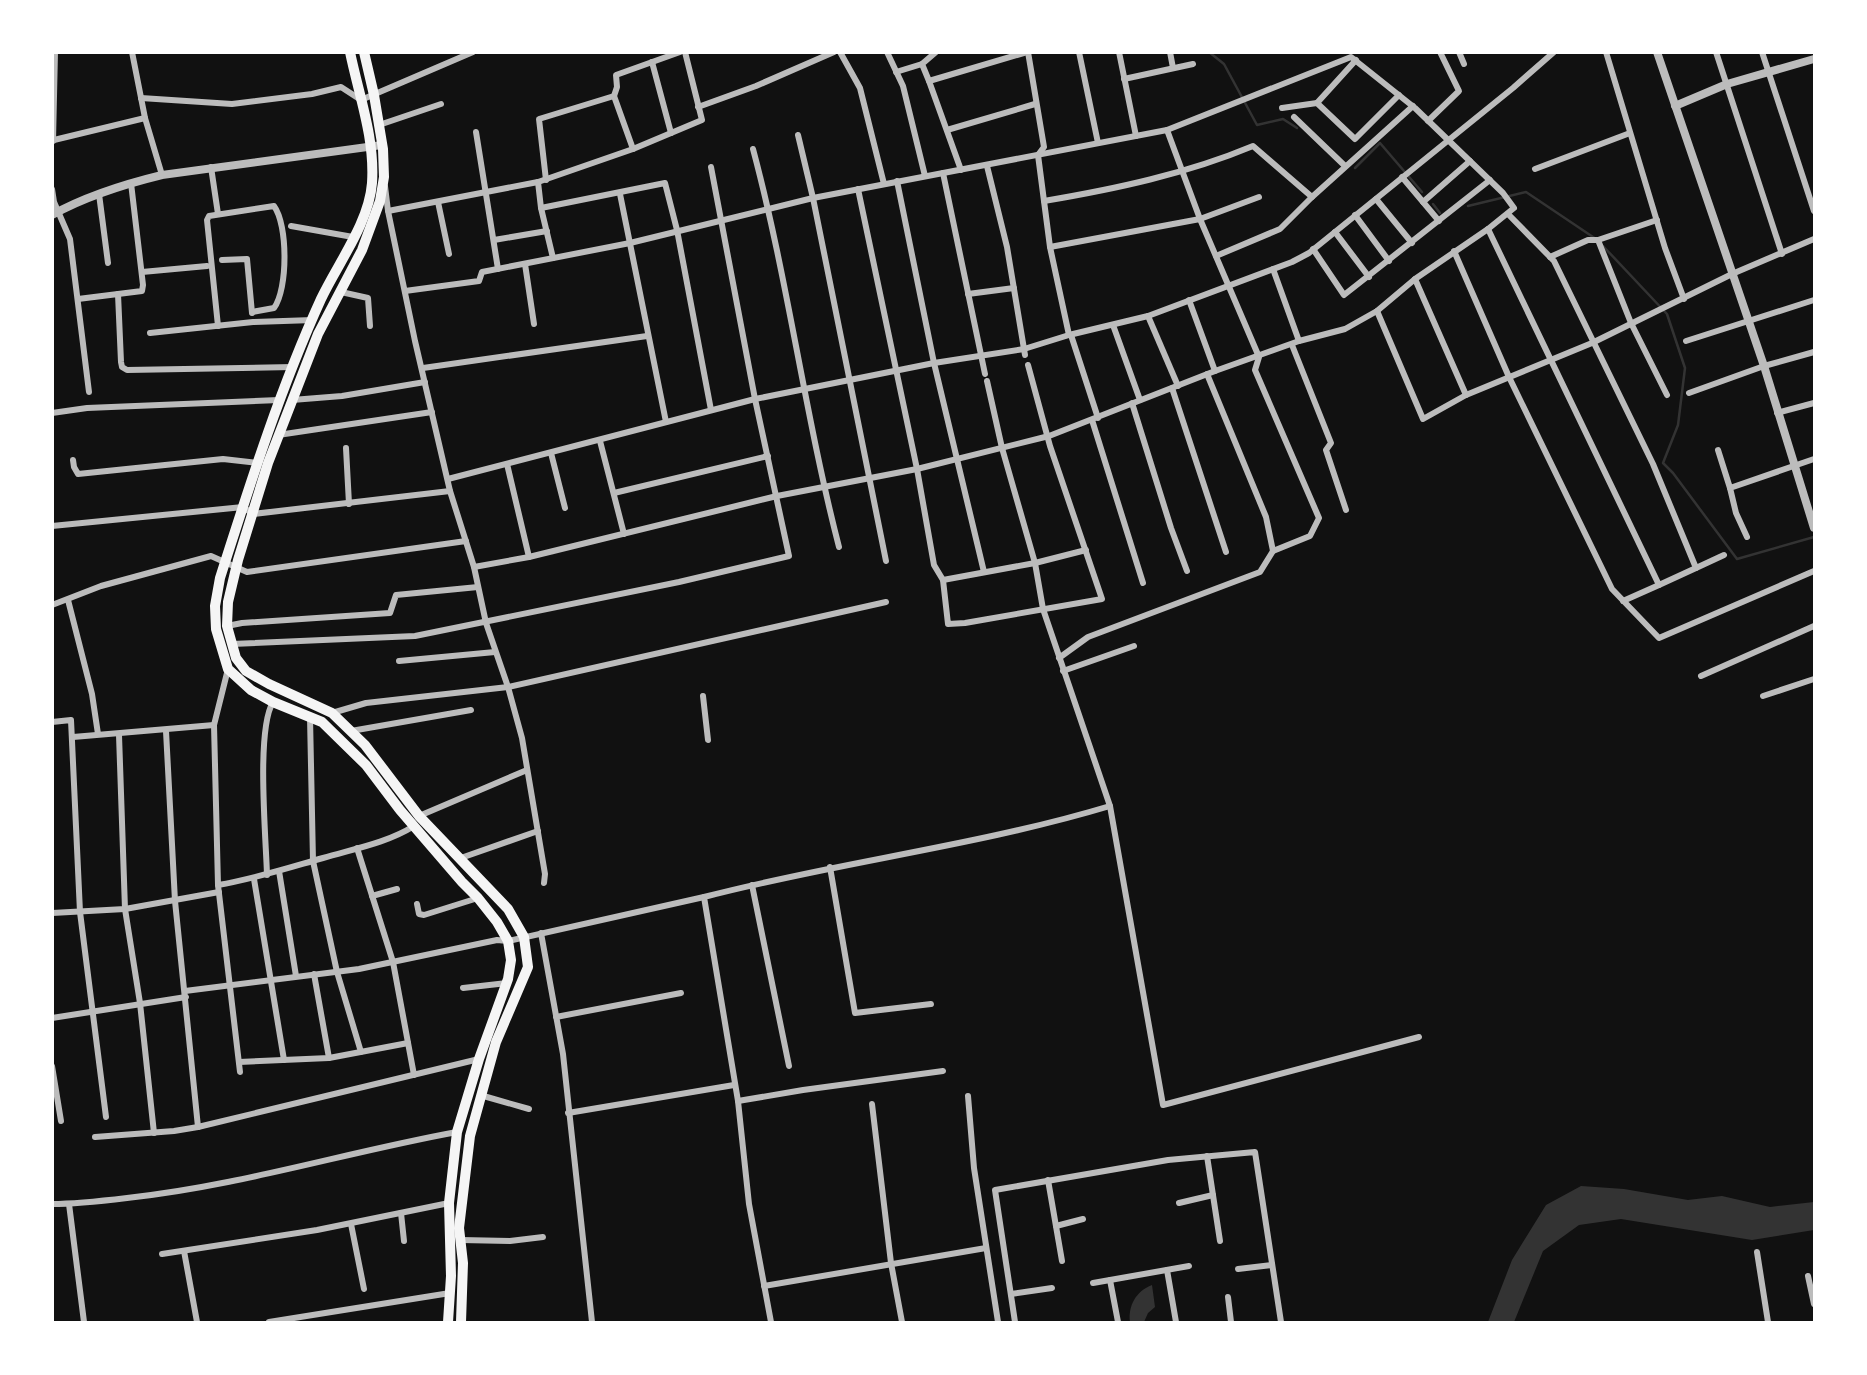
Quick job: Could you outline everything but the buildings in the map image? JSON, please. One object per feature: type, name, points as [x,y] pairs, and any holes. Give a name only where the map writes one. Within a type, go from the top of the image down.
[{"type":"main road","points":[[349,52],[384,177],[380,201],[362,250],[318,334],[278,436],[237,567],[228,602],[227,626],[236,658],[246,671],[332,713],[365,745],[416,821],[462,882],[497,922],[509,941],[511,960],[507,983],[479,1059],[457,1132],[449,1203],[448,1322]]},
{"type":"main road","points":[[364,52],[379,125],[372,185],[363,221],[352,237],[313,320],[279,400],[226,561],[215,606],[216,629],[228,669],[251,690],[322,722],[366,765],[416,821],[508,909],[524,937],[528,967],[496,1042],[468,1148],[461,1198],[461,1322]]},
{"type":"street","points":[[62,52],[55,54],[53,140],[145,118]]},
{"type":"street","points":[[132,52],[145,118],[162,175]]},
{"type":"street","points":[[141,98],[232,104],[312,94],[341,87],[361,100],[460,55],[473,52]]},
{"type":"street","points":[[388,212],[542,181],[633,149],[702,120],[683,52],[616,75],[617,87],[614,96],[633,149]]},
{"type":"street","points":[[698,107],[834,52]]},
{"type":"street","points":[[840,52],[860,88],[884,184]]},
{"type":"street","points":[[887,52],[911,113],[925,176]]},
{"type":"street","points":[[897,72],[922,64],[936,52]]},
{"type":"street","points":[[929,81],[1027,52],[1044,147],[1038,155],[1044,201],[1070,335],[1143,583]]},
{"type":"street","points":[[1079,52],[1098,143]]},
{"type":"street","points":[[1119,52],[1136,136]]},
{"type":"street","points":[[1170,52],[1173,68]]},
{"type":"street","points":[[1428,121],[1458,91],[1440,52]]},
{"type":"street","points":[[1459,52],[1464,64]]},
{"type":"street","points":[[448,479],[755,399],[934,363],[980,355],[1025,352],[1070,335],[1148,316],[1292,262],[1335,232],[1554,52]]},
{"type":"street","points":[[1606,52],[1684,299]]},
{"type":"street","points":[[1657,52],[1764,366],[1814,525]]},
{"type":"street","points":[[1716,52],[1782,254]]},
{"type":"street","points":[[1762,52],[1815,211]]},
{"type":"street","points":[[1675,106],[1727,84],[1814,56]]},
{"type":"street","points":[[405,291],[479,281],[482,272],[630,243],[813,198],[1167,130],[1351,57],[1413,106],[1503,193],[1514,208],[1415,279],[1377,311],[1345,329],[1300,341],[1206,374],[1049,436],[917,469],[777,496],[529,557],[474,567]]},
{"type":"street","points":[[1282,108],[1317,103],[1356,60]]},
{"type":"street","points":[[652,62],[671,133]]},
{"type":"street","points":[[922,64],[961,170]]},
{"type":"street","points":[[1124,79],[1193,64]]},
{"type":"street","points":[[1317,103],[1355,139],[1399,95]]},
{"type":"street","points":[[553,258],[541,208],[539,119],[614,96]]},
{"type":"street","points":[[379,125],[441,104]]},
{"type":"street","points":[[947,130],[1035,104]]},
{"type":"street","points":[[1216,256],[1280,229],[1413,106]]},
{"type":"street","points":[[1294,117],[1346,166]]},
{"type":"street","points":[[1059,658],[1088,637],[1260,572],[1273,551],[1310,536],[1319,518],[1255,370],[1259,356],[1200,219],[1167,130]]},
{"type":"street","points":[[476,132],[498,269]]},
{"type":"street","points":[[1535,169],[1630,133]]},
{"type":"street","points":[[798,135],[886,561]]},
{"type":"street","points":[[56,213],[99,194],[162,175],[377,146]]},
{"type":"street","points":[[1044,201],[1113,190],[1182,171],[1253,146],[1312,197]]},
{"type":"street","points":[[753,149],[769,209],[803,389],[839,547]]},
{"type":"street","points":[[1423,202],[1470,161]]},
{"type":"street","points":[[987,166],[1007,247],[1025,352]]},
{"type":"street","points":[[211,167],[218,214]]},
{"type":"street","points":[[232,644],[415,636],[679,582],[789,556],[755,399],[711,167]]},
{"type":"street","points":[[943,173],[980,355],[1002,448],[1035,563],[1043,610],[1110,806],[1163,1105],[1419,1037]]},
{"type":"street","points":[[384,177],[388,212],[450,491],[522,738],[545,874],[544,883]]},
{"type":"street","points":[[1402,177],[1439,221]]},
{"type":"street","points":[[1313,249],[1344,295],[1490,180]]},
{"type":"street","points":[[897,181],[934,363],[984,572]]},
{"type":"street","points":[[78,299],[142,290],[131,183]]},
{"type":"street","points":[[541,208],[665,183],[677,230],[711,410]]},
{"type":"street","points":[[52,189],[56,213],[70,239],[89,391]]},
{"type":"street","points":[[858,189],[897,370],[934,565],[943,580],[948,624],[1102,599],[1028,365]]},
{"type":"street","points":[[99,194],[108,263]]},
{"type":"street","points":[[620,194],[666,422]]},
{"type":"street","points":[[1051,247],[1200,219],[1259,197]]},
{"type":"street","points":[[1376,198],[1412,243]]},
{"type":"street","points":[[438,202],[449,254]]},
{"type":"street","points":[[218,326],[207,220],[209,216],[218,214],[274,206],[279,212],[285,272],[274,308],[252,312]]},
{"type":"street","points":[[1508,214],[1550,257],[1653,464],[1696,568]]},
{"type":"street","points":[[1355,215],[1389,261]]},
{"type":"street","points":[[1550,257],[1588,240],[1598,240],[1657,220]]},
{"type":"street","points":[[291,226],[352,237]]},
{"type":"street","points":[[1488,229],[1659,585]]},
{"type":"street","points":[[494,240],[547,231]]},
{"type":"street","points":[[1335,232],[1369,277]]},
{"type":"street","points":[[1377,311],[1423,419],[1466,395],[1592,343],[1732,274],[1815,239]]},
{"type":"street","points":[[1598,240],[1631,323],[1667,395]]},
{"type":"street","points":[[1454,251],[1509,377],[1612,589],[1659,638],[1815,571]]},
{"type":"street","points":[[222,260],[247,259],[253,322]]},
{"type":"street","points":[[525,264],[534,324]]},
{"type":"street","points":[[142,272],[207,266]]},
{"type":"street","points":[[1272,269],[1300,341]]},
{"type":"street","points":[[1415,279],[1466,395]]},
{"type":"street","points":[[968,295],[1014,288]]},
{"type":"street","points":[[341,292],[368,298],[370,326]]},
{"type":"street","points":[[118,294],[121,362],[122,367],[127,370],[293,367]]},
{"type":"street","points":[[1189,300],[1215,371]]},
{"type":"street","points":[[1686,341],[1815,300]]},
{"type":"street","points":[[1148,316],[1175,387],[1226,552]]},
{"type":"street","points":[[150,332],[253,322],[313,320]]},
{"type":"street","points":[[1113,325],[1140,400]]},
{"type":"street","points":[[423,368],[647,336]]},
{"type":"street","points":[[1292,345],[1331,443],[1326,450],[1346,510]]},
{"type":"street","points":[[1689,393],[1764,366],[1815,352]]},
{"type":"street","points":[[1206,374],[1266,517],[1273,551]]},
{"type":"street","points":[[291,400],[342,396],[425,382]]},
{"type":"street","points":[[52,413],[87,408],[279,400]]},
{"type":"street","points":[[1132,403],[1187,571]]},
{"type":"street","points":[[1777,413],[1815,403]]},
{"type":"street","points":[[278,436],[432,412]]},
{"type":"street","points":[[600,441],[624,534]]},
{"type":"street","points":[[346,448],[349,504]]},
{"type":"street","points":[[1718,450],[1736,513],[1747,537]]},
{"type":"street","points":[[551,453],[565,508]]},
{"type":"street","points":[[614,493],[768,457]]},
{"type":"street","points":[[74,460],[78,474],[223,459],[258,463]]},
{"type":"street","points":[[1730,488],[1815,459]]},
{"type":"street","points":[[507,464],[529,557]]},
{"type":"street","points":[[52,526],[243,507],[253,514],[450,491]]},
{"type":"street","points":[[52,605],[101,586],[211,556],[247,572],[466,541]]},
{"type":"street","points":[[943,580],[1035,563],[1086,550]]},
{"type":"street","points":[[1623,601],[1724,555]]},
{"type":"street","points":[[227,626],[390,612],[396,595],[478,587]]},
{"type":"street","points":[[68,600],[92,694],[98,734]]},
{"type":"street","points":[[332,713],[366,703],[508,687],[886,601]]},
{"type":"street","points":[[1701,676],[1815,626]]},
{"type":"street","points":[[1063,671],[1134,646]]},
{"type":"street","points":[[399,661],[495,652]]},
{"type":"street","points":[[228,669],[214,725],[219,888],[240,1072]]},
{"type":"street","points":[[1763,696],[1815,679]]},
{"type":"street","points":[[703,696],[708,740]]},
{"type":"street","points":[[267,875],[265,738],[267,712],[273,702]]},
{"type":"street","points":[[351,731],[471,710]]},
{"type":"street","points":[[310,717],[313,861],[337,972],[360,1052]]},
{"type":"street","points":[[52,722],[71,720],[80,912],[106,1117]]},
{"type":"street","points":[[73,737],[214,725]]},
{"type":"street","points":[[166,731],[175,901],[198,1127]]},
{"type":"street","points":[[120,735],[125,909],[141,1003],[154,1133]]},
{"type":"street","points":[[52,913],[125,909],[175,901],[357,848],[398,835],[416,821],[527,770]]},
{"type":"street","points":[[52,1018],[229,984],[337,972],[497,940],[509,941],[830,867],[1039,827],[1110,806]]},
{"type":"street","points":[[458,859],[538,831]]},
{"type":"street","points":[[357,848],[393,962],[414,1075]]},
{"type":"street","points":[[830,867],[855,1013],[931,1004]]},
{"type":"street","points":[[279,871],[296,976]]},
{"type":"street","points":[[254,879],[284,1060]]},
{"type":"street","points":[[752,885],[789,1066]]},
{"type":"street","points":[[372,896],[397,889]]},
{"type":"street","points":[[704,897],[738,1101],[748,1204],[771,1322]]},
{"type":"street","points":[[417,904],[419,914],[424,915],[478,898]]},
{"type":"street","points":[[541,933],[563,1054],[592,1322]]},
{"type":"street","points":[[314,974],[329,1058]]},
{"type":"street","points":[[463,988],[507,983]]},
{"type":"street","points":[[556,1017],[681,993]]},
{"type":"street","points":[[239,1062],[329,1058],[408,1043]]},
{"type":"street","points":[[94,1137],[198,1127],[479,1059]]},
{"type":"street","points":[[52,1066],[61,1121]]},
{"type":"street","points":[[738,1101],[943,1071]]},
{"type":"street","points":[[568,1113],[734,1085]]},
{"type":"street","points":[[480,1095],[529,1109]]},
{"type":"street","points":[[968,1096],[974,1168],[998,1322]]},
{"type":"street","points":[[872,1104],[891,1263],[902,1322]]},
{"type":"street","points":[[52,1204],[220,1185],[392,1144],[457,1132]]},
{"type":"street","points":[[1015,1322],[995,1190],[1168,1160],[1255,1152],[1281,1322]]},
{"type":"street","points":[[1208,1156],[1220,1241]]},
{"type":"street","points":[[1048,1180],[1062,1261]]},
{"type":"street","points":[[1179,1203],[1213,1195]]},
{"type":"street","points":[[162,1254],[351,1224],[449,1203]]},
{"type":"street","points":[[69,1204],[84,1322]]},
{"type":"street","points":[[401,1213],[404,1241]]},
{"type":"street","points":[[1056,1226],[1083,1219]]},
{"type":"street","points":[[351,1224],[364,1289]]},
{"type":"street","points":[[461,1240],[510,1241],[543,1237]]},
{"type":"street","points":[[764,1286],[986,1248]]},
{"type":"street","points":[[184,1251],[197,1322]]},
{"type":"street","points":[[1757,1252],[1768,1322]]},
{"type":"street","points":[[1237,1269],[1272,1265]]},
{"type":"street","points":[[1093,1283],[1189,1266]]},
{"type":"street","points":[[1167,1270],[1176,1322]]},
{"type":"street","points":[[1808,1276],[1815,1304]]},
{"type":"street","points":[[1110,1280],[1118,1322]]},
{"type":"street","points":[[1011,1294],[1052,1288]]},
{"type":"street","points":[[269,1322],[450,1293]]},
{"type":"street","points":[[1228,1297],[1231,1322]]},
{"type":"street","points":[[996,1308],[1013,1306]]},
{"type":"shaded area","points":[[1581,1186],[1624,1189],[1688,1200],[1722,1196],[1770,1207],[1814,1202],[1814,1230],[1752,1240],[1621,1219],[1579,1225],[1543,1251],[1514,1322],[1488,1322],[1512,1260],[1546,1205]]},
{"type":"shaded area","points":[[1152,1285],[1155,1307],[1144,1322],[1130,1322],[1130,1310],[1134,1300]]},
{"type":"waterway","points":[[1209,52],[1224,64],[1257,125],[1283,119],[1297,128]]},
{"type":"waterway","points":[[1355,168],[1380,143],[1422,192]]},
{"type":"waterway","points":[[1468,206],[1526,192],[1596,239]]},
{"type":"waterway","points":[[1433,204],[1440,213]]},
{"type":"waterway","points":[[1603,246],[1667,314],[1685,368],[1678,425],[1663,463],[1737,559],[1814,537]]}]
